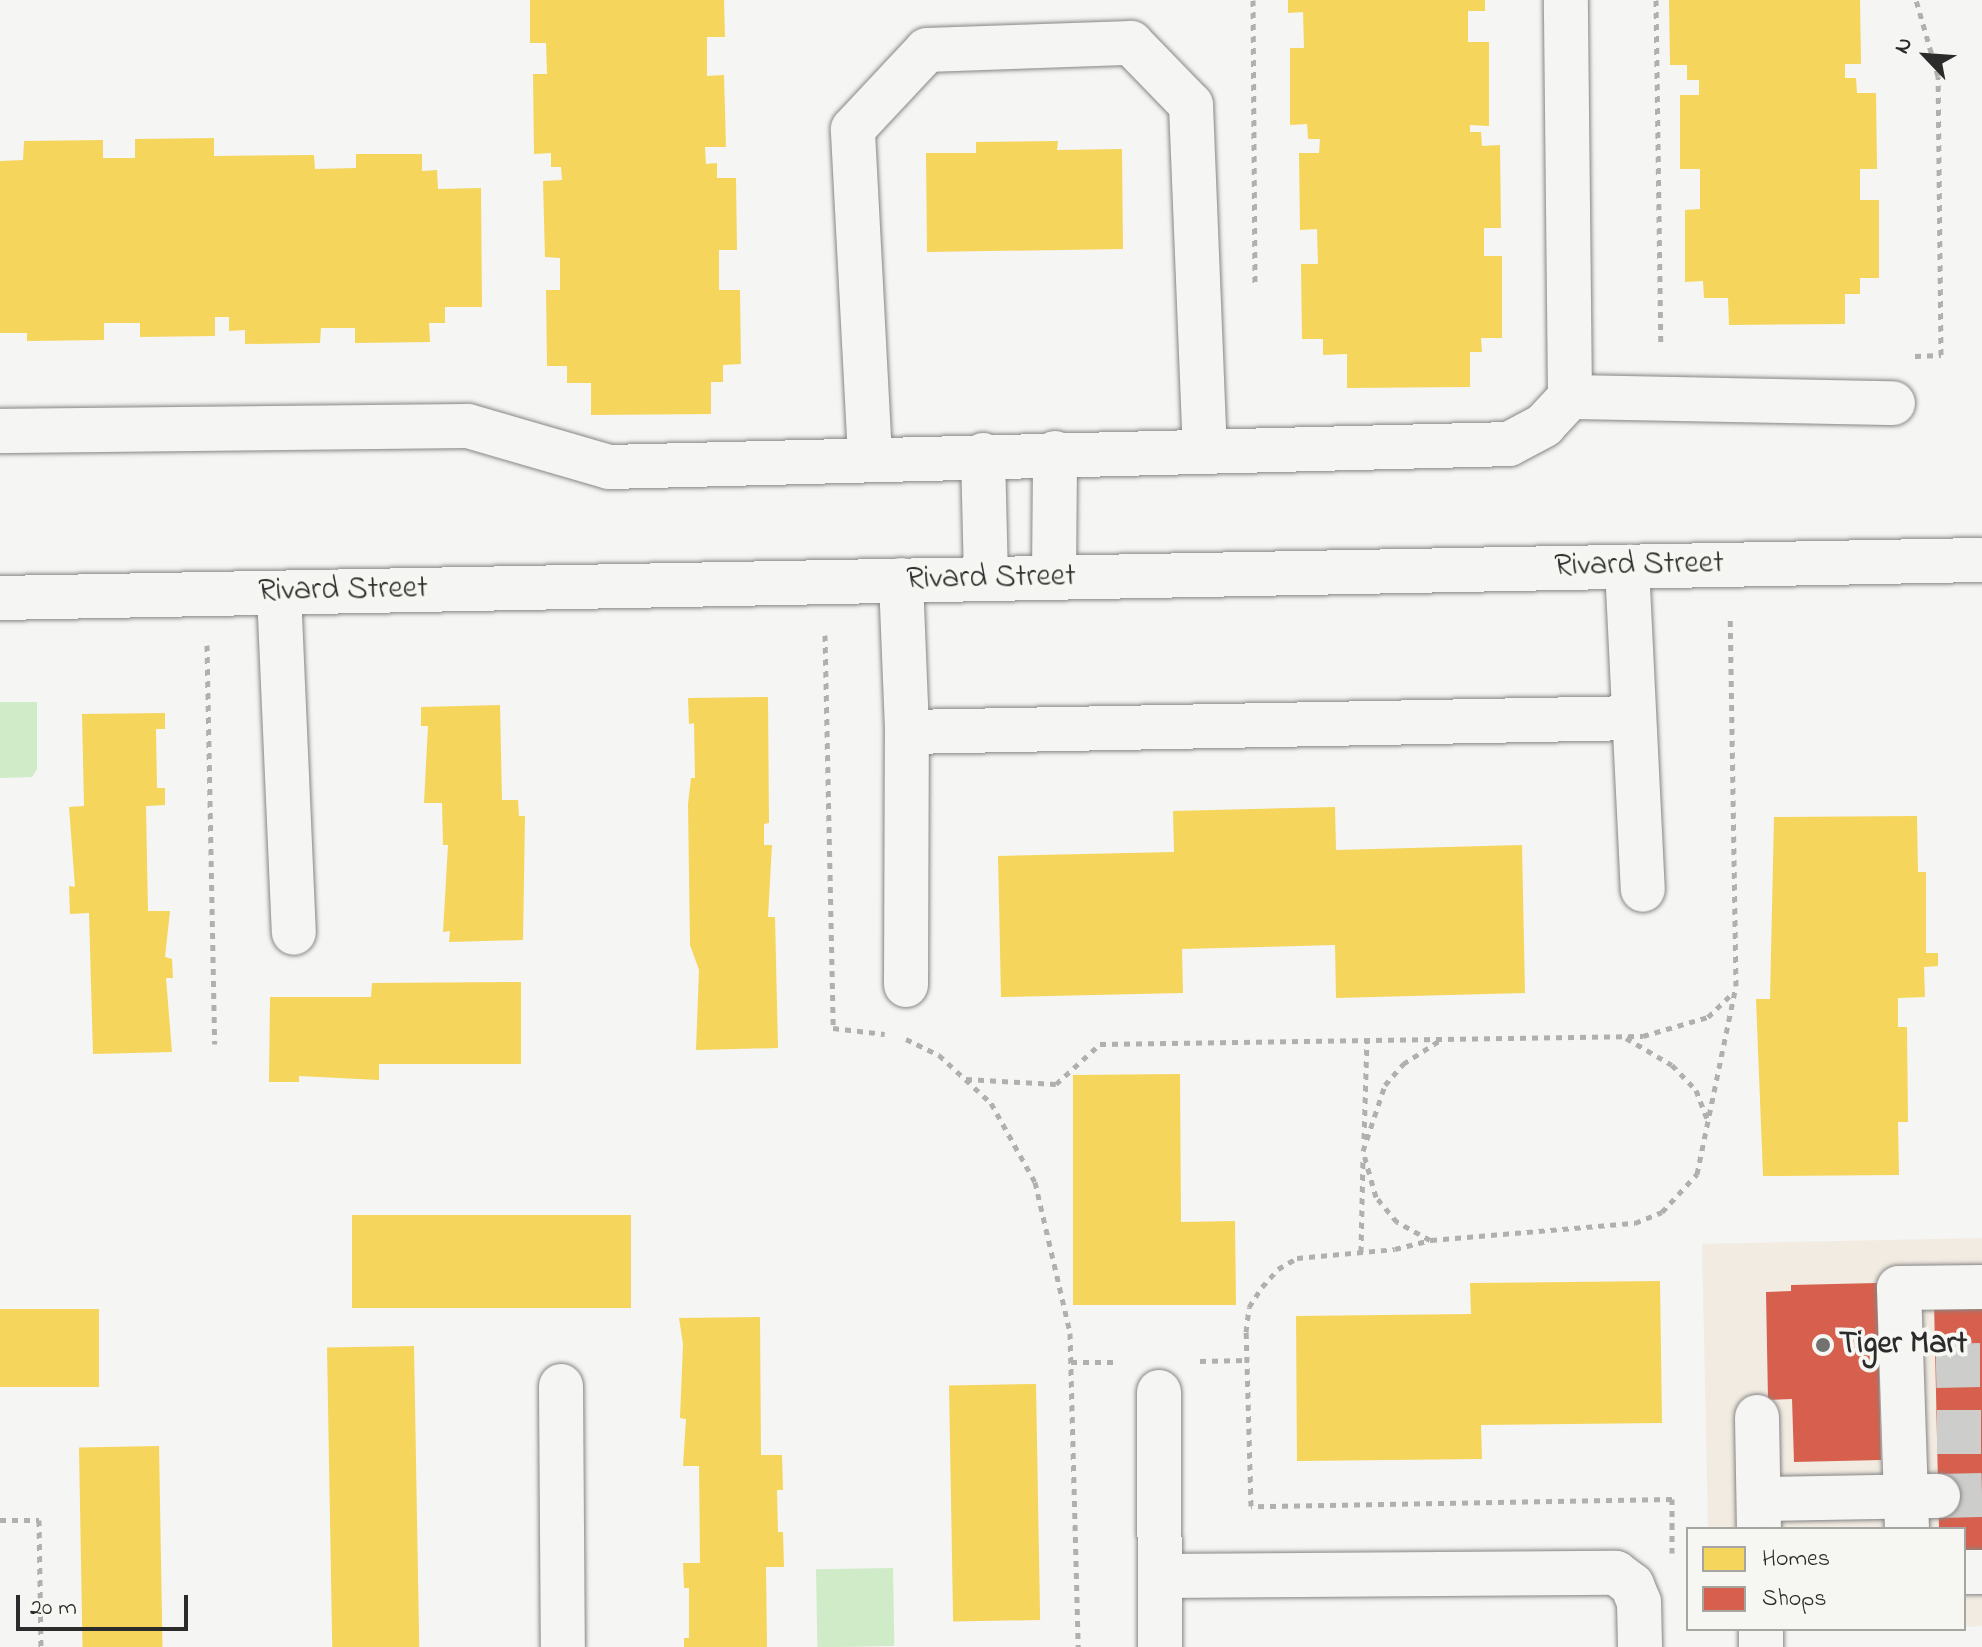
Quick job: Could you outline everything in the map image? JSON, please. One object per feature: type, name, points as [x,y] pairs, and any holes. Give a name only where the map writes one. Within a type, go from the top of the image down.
[{"type":"street","points":[[0,431],[468,426],[609,467],[870,457],[1509,444],[1544,425],[1570,397],[1566,0]]},
{"type":"street","points":[[870,457],[853,129],[927,50],[1131,43],[1191,105],[1205,449]]},
{"type":"street","points":[[1570,397],[1893,403]]},
{"type":"street","points":[[1054,577],[1055,453]]},
{"type":"street","points":[[983,455],[986,579]]},
{"type":"street","name":"Rivard Street","points":[[0,598],[1982,560]]},
{"type":"street","points":[[1627,567],[1643,890]]},
{"type":"street","points":[[901,580],[907,732],[906,985]]},
{"type":"street","points":[[279,593],[294,933]]},
{"type":"street","points":[[907,732],[1634,718]]},
{"type":"street","points":[[1757,1417],[1759,1514],[1917,1507],[1919,1366],[1899,1288],[1982,1287]]},
{"type":"street","points":[[561,1386],[563,1647]]},
{"type":"street","points":[[1159,1392],[1160,1647]]},
{"type":"street","points":[[1161,1576],[1616,1573],[1632,1585],[1639,1602],[1640,1647]]},
{"type":"path","points":[[1253,0],[1255,290]]},
{"type":"path","points":[[1656,0],[1661,359]]},
{"type":"path","points":[[1910,356],[1941,355],[1938,76],[1916,0]]},
{"type":"path","points":[[1251,1506],[1249,1307],[1278,1269],[1297,1258],[1361,1252],[1431,1240],[1635,1223],[1662,1212],[1697,1174],[1736,986],[1730,609]]},
{"type":"path","points":[[825,628],[833,1028],[898,1035],[939,1055],[991,1103],[1035,1182],[1070,1333],[1078,1647]]},
{"type":"path","points":[[207,640],[215,1044]]},
{"type":"path","points":[[965,1079],[1056,1084],[1100,1044],[1621,1036],[1677,1029],[1708,1017],[1730,999],[1736,986]]},
{"type":"path","points":[[1621,1036],[1672,1065],[1696,1090],[1708,1122]]},
{"type":"path","points":[[1431,1240],[1397,1222],[1376,1197],[1363,1151],[1385,1085],[1403,1064],[1442,1038]]},
{"type":"path","points":[[1361,1252],[1367,1040]]},
{"type":"path","points":[[0,1520],[39,1520],[41,1647]]},
{"type":"shaded area","points":[[1982,1238],[1982,1626],[1966,1627],[1966,1527],[1708,1527],[1702,1244]]},
{"type":"green space","points":[[0,702],[37,702],[37,769],[32,777],[0,778]]},
{"type":"green space","points":[[893,1568],[894,1646],[817,1647],[816,1569]]},
{"type":"building: Homes","points":[[530,0],[724,0],[725,37],[707,37],[707,76],[724,75],[726,147],[705,147],[706,164],[717,163],[717,178],[736,178],[737,250],[719,250],[719,290],[740,290],[741,364],[723,365],[723,382],[711,382],[711,414],[591,415],[591,383],[567,383],[567,366],[547,366],[546,290],[560,290],[560,258],[545,257],[543,181],[562,180],[561,167],[551,167],[551,153],[534,154],[533,74],[547,74],[546,43],[530,43]]},
{"type":"building: Homes","points":[[1288,0],[1485,0],[1485,11],[1468,11],[1468,42],[1489,42],[1489,126],[1470,125],[1470,132],[1481,132],[1482,146],[1500,145],[1501,228],[1484,228],[1484,256],[1502,256],[1502,338],[1481,338],[1482,352],[1470,352],[1470,387],[1347,388],[1347,354],[1323,355],[1323,339],[1302,339],[1301,264],[1318,264],[1317,229],[1300,230],[1299,153],[1319,153],[1320,139],[1308,139],[1307,124],[1290,125],[1290,48],[1304,48],[1303,12],[1288,13]]},
{"type":"building: Homes","points":[[1669,0],[1860,0],[1861,64],[1845,64],[1845,78],[1856,78],[1857,93],[1876,93],[1877,169],[1860,169],[1860,200],[1879,200],[1879,278],[1860,278],[1860,294],[1845,294],[1845,324],[1729,325],[1728,298],[1704,298],[1703,281],[1685,282],[1685,210],[1700,209],[1700,169],[1680,169],[1680,95],[1699,95],[1699,80],[1687,80],[1687,65],[1670,65]]},
{"type":"building: Homes","points":[[214,138],[214,156],[314,155],[315,169],[356,168],[356,154],[422,154],[422,171],[437,170],[438,189],[481,188],[482,307],[445,307],[445,323],[429,323],[430,342],[355,343],[355,328],[321,328],[320,343],[245,344],[245,330],[229,331],[229,317],[215,317],[215,336],[140,337],[140,323],[104,323],[104,340],[27,341],[27,333],[0,333],[0,161],[23,160],[24,141],[103,140],[103,158],[135,158],[135,139]]},
{"type":"building: Homes","points":[[1058,141],[1057,150],[1122,149],[1123,249],[927,252],[926,153],[976,153],[976,142]]},
{"type":"building: Homes","points":[[768,697],[769,823],[764,824],[764,845],[772,845],[768,917],[775,917],[778,1048],[696,1050],[699,970],[690,945],[688,804],[691,778],[695,778],[694,723],[689,724],[688,698]]},
{"type":"building: Homes","points":[[500,705],[502,800],[518,800],[519,816],[525,816],[523,940],[449,942],[450,931],[443,932],[448,845],[443,845],[442,803],[424,803],[428,726],[421,726],[421,707]]},
{"type":"building: Homes","points":[[165,713],[165,729],[156,729],[157,788],[165,788],[165,805],[146,806],[148,911],[170,911],[165,957],[172,959],[173,978],[166,978],[172,1052],[93,1054],[89,913],[70,914],[69,886],[75,887],[69,807],[84,806],[82,714]]},
{"type":"building: Homes","points":[[1335,807],[1336,850],[1522,845],[1525,993],[1336,998],[1335,945],[1182,949],[1183,993],[1001,997],[998,856],[1174,852],[1173,811]]},
{"type":"building: Homes","points":[[1917,816],[1918,872],[1926,872],[1926,953],[1938,953],[1938,966],[1924,967],[1925,997],[1898,998],[1898,1027],[1907,1027],[1908,1122],[1898,1122],[1899,1175],[1763,1176],[1756,999],[1770,999],[1774,817]]},
{"type":"building: Homes","points":[[521,982],[521,1064],[379,1064],[379,1080],[299,1076],[299,1082],[269,1082],[270,997],[371,997],[372,983]]},
{"type":"building: Homes","points":[[1180,1074],[1181,1222],[1235,1221],[1236,1305],[1073,1305],[1073,1075]]},
{"type":"building: Homes","points":[[352,1215],[631,1215],[631,1308],[352,1308]]},
{"type":"building: Homes","points":[[1660,1281],[1662,1423],[1481,1425],[1482,1459],[1297,1461],[1296,1316],[1471,1314],[1470,1283]]},
{"type":"building: Homes","points":[[0,1309],[99,1309],[99,1387],[0,1387]]},
{"type":"building: Homes","points":[[760,1317],[761,1455],[782,1455],[783,1490],[777,1490],[778,1532],[783,1532],[784,1567],[766,1567],[767,1647],[684,1647],[684,1638],[689,1638],[689,1588],[684,1588],[683,1563],[700,1563],[699,1466],[683,1466],[686,1419],[680,1418],[683,1344],[679,1318]]},
{"type":"building: Homes","points":[[414,1346],[419,1647],[332,1647],[327,1348]]},
{"type":"building: Homes","points":[[1036,1384],[1040,1620],[953,1621],[949,1386]]},
{"type":"building: Homes","points":[[159,1446],[163,1647],[82,1647],[79,1447]]},
{"type":"building: Shops","name":"Tiger Mart","points":[[1877,1283],[1881,1460],[1794,1462],[1792,1399],[1768,1400],[1766,1292],[1791,1291],[1791,1285]]},
{"type":"building: Shops","points":[[1982,1301],[1982,1562],[1966,1563],[1966,1527],[1939,1527],[1934,1302]]},
{"type":"tunnel","points":[[1936,1366],[1982,1365]]},
{"type":"tunnel","points":[[1937,1432],[1982,1432]]},
{"type":"tunnel","points":[[1938,1496],[1982,1495]]},
{"type":"place","name":"Tiger Mart","points":[[1823,1345]]}]
